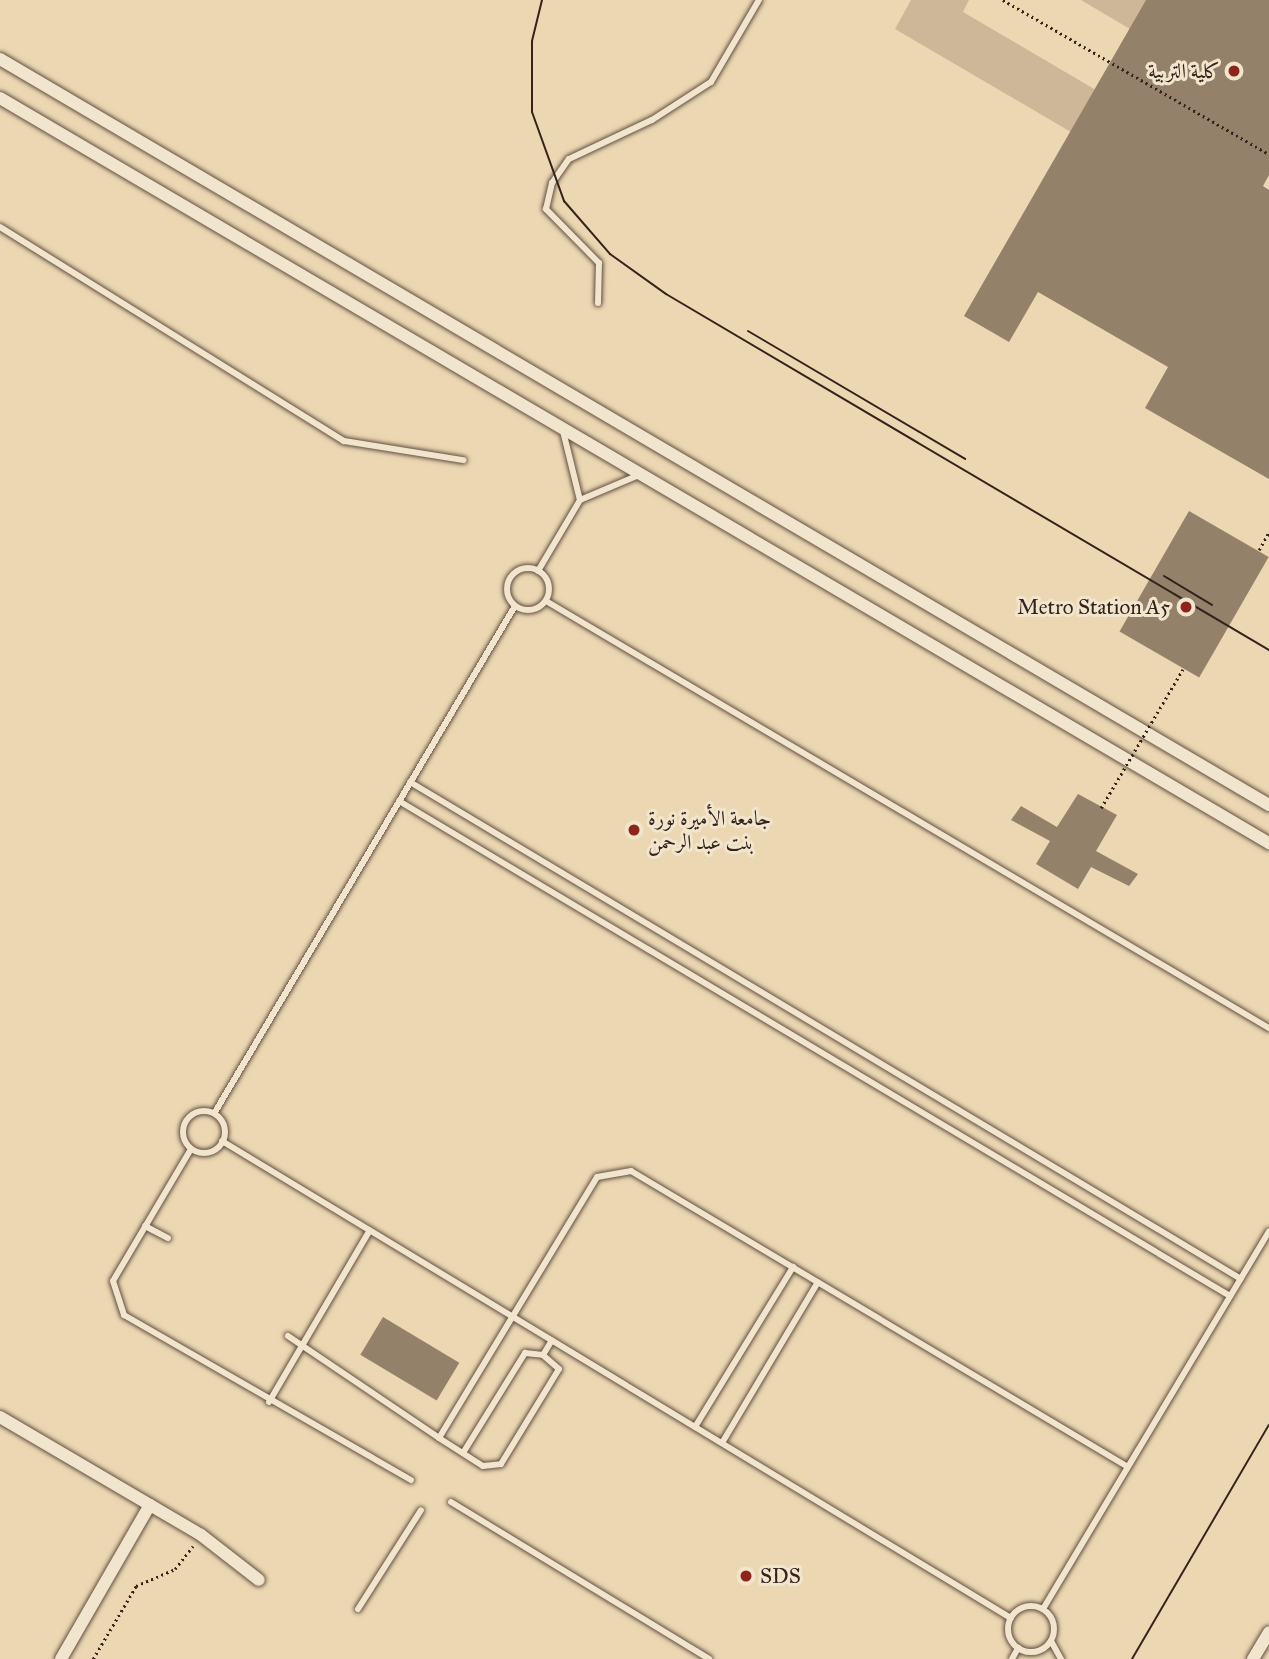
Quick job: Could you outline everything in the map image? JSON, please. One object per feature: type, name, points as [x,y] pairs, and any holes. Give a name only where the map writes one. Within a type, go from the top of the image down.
[{"type":"street","points":[[0,59],[1269,805]]},
{"type":"street","points":[[0,98],[1269,844]]},
{"type":"street","points":[[0,1418],[201,1535],[259,1580]]},
{"type":"street","points":[[61,1659],[149,1505]]},
{"type":"street","points":[[1254,1659],[1269,1632]]},
{"type":"lane","points":[[598,303],[599,262],[546,209],[552,183],[569,159],[652,120],[710,82],[759,0]]},
{"type":"lane","points":[[0,228],[344,440],[463,460]]},
{"type":"lane","points":[[563,429],[580,500]]},
{"type":"lane","points":[[538,571],[580,500],[640,475]]},
{"type":"lane","points":[[215,1112],[515,606],[509,581],[524,569],[538,571],[547,581],[546,601]]},
{"type":"lane","points":[[515,606],[528,610],[546,601]]},
{"type":"lane","points":[[546,601],[1269,1028]]},
{"type":"lane","points":[[410,782],[1241,1279]]},
{"type":"lane","points":[[399,801],[1230,1296]]},
{"type":"lane","points":[[191,1149],[210,1152],[222,1141],[223,1124],[215,1112]]},
{"type":"lane","points":[[215,1112],[194,1114],[184,1124],[191,1149],[113,1281],[124,1315],[269,1402],[411,1480]]},
{"type":"lane","points":[[222,1141],[1010,1618]]},
{"type":"lane","points":[[439,1438],[597,1177],[631,1171],[1128,1466]]},
{"type":"lane","points":[[145,1226],[168,1238]]},
{"type":"lane","points":[[269,1402],[370,1230]]},
{"type":"lane","points":[[1043,1609],[1269,1231]]},
{"type":"lane","points":[[695,1427],[793,1267]]},
{"type":"lane","points":[[722,1443],[818,1282]]},
{"type":"lane","points":[[288,1336],[439,1438],[463,1453],[492,1466],[509,1455],[559,1369],[543,1354],[525,1353],[463,1453]]},
{"type":"lane","points":[[543,1354],[552,1340]]},
{"type":"lane","points":[[451,1502],[709,1659]]},
{"type":"lane","points":[[358,1609],[421,1510]]},
{"type":"lane","points":[[1051,1641],[1039,1650],[1018,1648],[1009,1636],[1010,1618],[1023,1607],[1043,1609],[1053,1620],[1051,1641],[1061,1659]]},
{"type":"lane","points":[[1012,1659],[1018,1648]]},
{"type":"path","points":[[1003,0],[1269,154]]},
{"type":"path","points":[[1259,550],[1269,532]]},
{"type":"path","points":[[1101,808],[1183,668]]},
{"type":"path","points":[[93,1659],[136,1587],[182,1564],[201,1535]]},
{"type":"shaded area","points":[[911,0],[969,0],[963,12],[1101,93],[1076,135],[895,29]]},
{"type":"shaded area","points":[[1081,0],[1153,0],[1135,32]]},
{"type":"building","points":[[1146,0],[1269,0],[1269,175],[1263,186],[1269,190],[1269,479],[1145,408],[1168,367],[1038,292],[1009,342],[964,316]]},
{"type":"building","name":"Metro Station A5","points":[[1189,511],[1269,557],[1199,677],[1120,631]]},
{"type":"building","points":[[1078,794],[1117,815],[1096,851],[1138,874],[1129,886],[1091,867],[1078,889],[1036,864],[1050,841],[1011,820],[1021,806],[1057,827]]},
{"type":"building","points":[[383,1317],[459,1363],[437,1401],[360,1355]]},
{"type":"tram line","points":[[542,0],[532,41],[532,112],[564,201],[610,254],[666,294],[1269,650]]},
{"type":"tram line","points":[[748,331],[965,459]]},
{"type":"tram line","points":[[1164,576],[1212,605]]},
{"type":"tram line","points":[[1132,1659],[1269,1425]]},
{"type":"place","name":"كلية التربية","points":[[1234,71]]},
{"type":"place","name":"Metro Station A5","points":[[1186,607]]},
{"type":"place","name":"جامعة الأميرة نورة بنت عبد الرحمن","points":[[634,830]]},
{"type":"place","name":"SDS","points":[[746,1576]]}]
